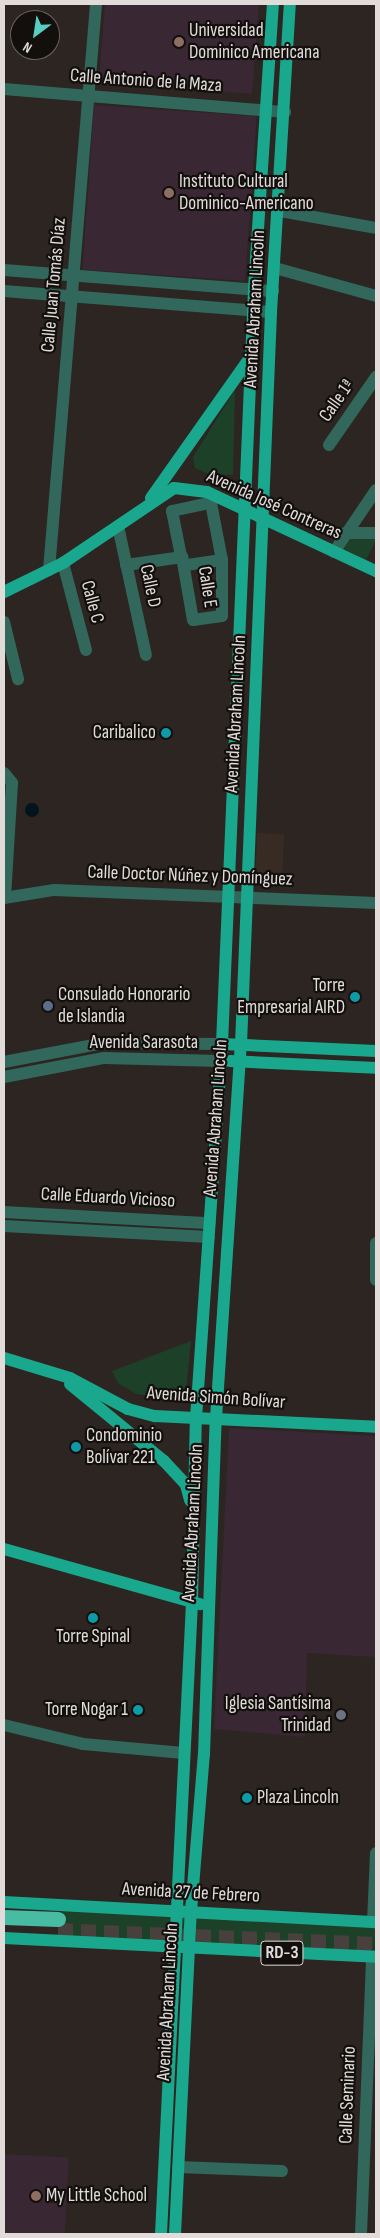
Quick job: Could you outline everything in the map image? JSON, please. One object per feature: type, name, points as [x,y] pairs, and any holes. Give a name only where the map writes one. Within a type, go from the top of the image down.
[{"type":"highway","points":[[4,1917],[58,1925],[4,1927]]},
{"type":"main road","name":"Avenida Abraham Lincoln","points":[[161,2234],[192,1602],[192,1514],[196,1418],[222,1044],[253,353],[254,289],[273,4]]},
{"type":"main road","name":"Avenida Abraham Lincoln","points":[[175,2234],[191,1911],[204,1754],[216,1418],[238,1060],[241,1044],[246,896],[265,520],[271,312],[280,212],[290,4]]},
{"type":"main road","points":[[147,503],[253,353]]},
{"type":"main road","name":"Avenida José Contreras","points":[[4,592],[63,563],[118,526],[147,503],[174,488],[207,492],[376,571]]},
{"type":"main road","name":"Avenida Sarasota","points":[[222,1044],[376,1051]]},
{"type":"main road","name":"Avenida Sarasota","points":[[220,1061],[238,1060],[376,1068]]},
{"type":"main road","points":[[210,1223],[228,1223]]},
{"type":"main road","points":[[209,1237],[227,1237]]},
{"type":"main road","name":"Avenida Simón Bolívar","points":[[4,1358],[51,1372],[140,1413],[196,1418],[376,1427]]},
{"type":"main road","points":[[51,1372],[178,1475],[186,1485],[192,1514]]},
{"type":"main road","points":[[4,1549],[208,1607]]},
{"type":"main road","name":"Avenida 27 de Febrero","points":[[4,1902],[374,1922]]},
{"type":"main road","name":"RD-3","points":[[4,1938],[374,1957]]},
{"type":"street","name":"Calle Juan Tomás Díaz","points":[[49,570],[96,4]]},
{"type":"street","name":"Calle Antonio de la Maza","points":[[4,89],[267,109],[285,112]]},
{"type":"street","points":[[280,212],[376,228]]},
{"type":"street","points":[[275,268],[376,296]]},
{"type":"street","points":[[4,270],[273,291]]},
{"type":"street","points":[[4,291],[271,312]]},
{"type":"street","name":"Calle 1ª","points":[[329,445],[376,378]]},
{"type":"street","points":[[334,552],[345,533],[376,490]]},
{"type":"street","points":[[210,504],[222,560],[183,561],[172,511],[210,504]]},
{"type":"street","name":"Calle D","points":[[118,526],[146,655]]},
{"type":"street","points":[[345,533],[376,533]]},
{"type":"street","name":"Calle E","points":[[126,565],[183,561],[193,620],[222,616],[222,560]]},
{"type":"street","name":"Calle C","points":[[63,563],[86,650]]},
{"type":"street","points":[[4,622],[18,679]]},
{"type":"street","points":[[4,773],[12,783],[4,898]]},
{"type":"street","name":"Calle Doctor Núñez y Domínguez","points":[[4,898],[54,890],[246,896],[376,903]]},
{"type":"street","name":"Avenida Sarasota","points":[[4,1062],[104,1043],[222,1044]]},
{"type":"street","points":[[32,1056],[35,1070]]},
{"type":"street","name":"Avenida Sarasota","points":[[4,1077],[104,1058],[220,1061]]},
{"type":"street","name":"Calle Eduardo Vicioso","points":[[4,1212],[210,1223]]},
{"type":"street","points":[[51,1214],[51,1228]]},
{"type":"street","name":"Calle Eduardo Vicioso","points":[[4,1226],[209,1237]]},
{"type":"street","points":[[376,1243],[376,1280]]},
{"type":"street","points":[[4,1726],[83,1744],[184,1753]]},
{"type":"street","points":[[374,1922],[376,1853]]},
{"type":"street","name":"Calle Seminario","points":[[361,2234],[374,1957]]},
{"type":"street","points":[[178,2167],[282,2171]]},
{"type":"shaded area","name":"Universidad Dominico Americana","points":[[105,4],[259,4],[252,94],[99,81]]},
{"type":"shaded area","name":"Instituto Cultural Dominico-Americano","points":[[94,105],[257,116],[245,281],[82,270]]},
{"type":"shaded area","points":[[257,833],[284,834],[282,877],[255,876]]},
{"type":"shaded area","points":[[229,1428],[376,1436],[376,1657],[307,1653],[305,1737],[214,1729]]},
{"type":"shaded area","name":"My Little School","points":[[4,2154],[69,2157],[65,2234],[4,2234]]},
{"type":"green space","points":[[235,390],[233,475],[209,474],[195,468],[193,457]]},
{"type":"green space","points":[[346,538],[376,538],[376,540],[366,560],[342,548]]},
{"type":"green space","points":[[191,1341],[185,1400],[136,1394],[118,1383],[112,1371]]},
{"type":"green space","points":[[63,1909],[376,1925],[374,1954],[61,1938]]},
{"type":"water","points":[[29,803],[35,803],[39,810],[35,817],[29,817],[25,813],[25,807]]},
{"type":"tunnel","points":[[58,1930],[376,1944]]},
{"type":"place","name":"Universidad Dominico Americana","points":[[179,42]]},
{"type":"place","name":"Instituto Cultural Dominico-Americano","points":[[169,193]]},
{"type":"place","name":"Caribalico","points":[[166,733]]},
{"type":"place","name":"Torre Empresarial AIRD","points":[[355,997]]},
{"type":"place","name":"Consulado Honorario de Islandia","points":[[48,1006]]},
{"type":"place","name":"Condominio Bolívar 221","points":[[76,1447]]},
{"type":"place","name":"Torre Spinal","points":[[93,1618]]},
{"type":"place","name":"Torre Nogar 1","points":[[138,1710]]},
{"type":"place","name":"Iglesia Santísima Trinidad","points":[[341,1715]]},
{"type":"place","name":"Plaza Lincoln","points":[[247,1798]]},
{"type":"place","name":"My Little School","points":[[36,2196]]}]
